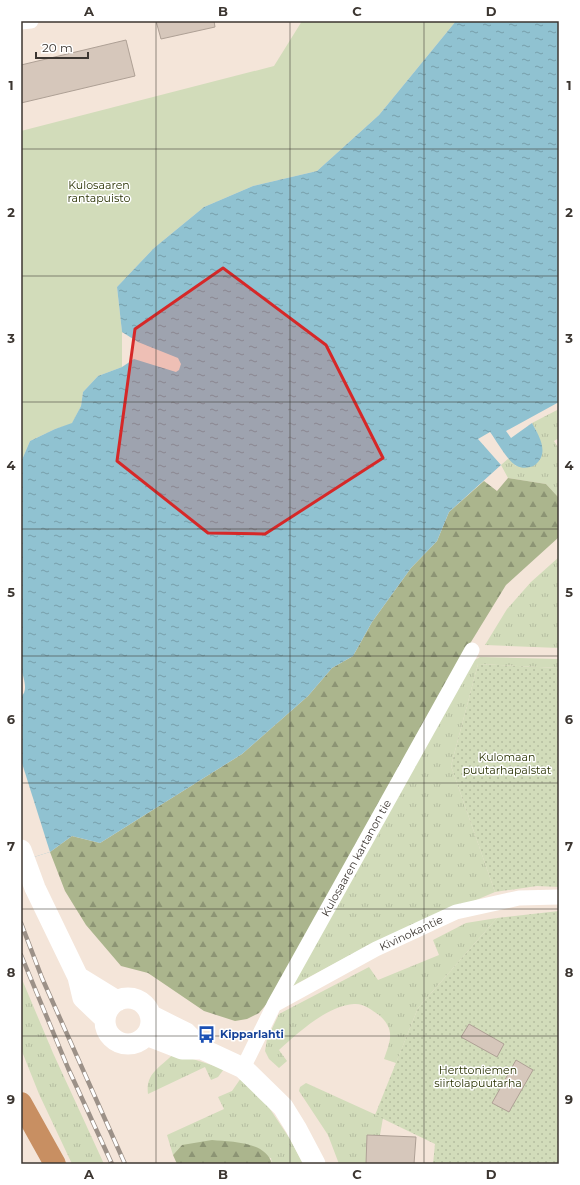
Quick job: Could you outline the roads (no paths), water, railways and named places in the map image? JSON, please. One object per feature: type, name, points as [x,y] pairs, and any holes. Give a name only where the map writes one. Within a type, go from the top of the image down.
[{"type":"highway","points":[[21,1103],[56,1164]]},
{"type":"highway","points":[[21,1123],[37,1164]]},
{"type":"main road","points":[[22,854],[51,924],[78,977],[83,998],[105,1019]]},
{"type":"main road","points":[[78,977],[117,1001]]},
{"type":"main road","points":[[127,998],[137,1000],[146,1006],[150,1015],[150,1026],[146,1035],[139,1042],[129,1044],[119,1043],[111,1037],[106,1029],[105,1019],[108,1008],[117,1001],[127,998]]},
{"type":"main road","points":[[150,1015],[186,1033],[202,1049],[243,1068],[283,1107],[315,1164]]},
{"type":"main road","points":[[146,1035],[182,1049],[202,1049]]},
{"type":"street","points":[[21,22],[31,21]]},
{"type":"street","name":"Kulosaaren kartanon tie","points":[[243,1068],[274,1005],[472,650]]},
{"type":"street","name":"Kivinokantie","points":[[274,1005],[376,949],[456,912],[519,898],[559,897]]},
{"type":"water","points":[[456,21],[559,21],[559,402],[506,431],[511,438],[532,423],[542,444],[542,455],[535,465],[524,468],[519,467],[510,460],[490,432],[478,439],[501,465],[449,512],[437,541],[411,568],[372,622],[353,656],[332,668],[308,696],[242,754],[100,843],[72,836],[50,852],[21,861],[21,697],[25,691],[25,687],[21,668],[21,462],[30,441],[72,423],[81,406],[83,392],[98,376],[122,367],[134,359],[176,372],[179,370],[181,364],[178,358],[138,342],[122,332],[117,287],[154,248],[204,207],[253,186],[317,171],[379,115]]},
{"type":"railway","points":[[21,923],[42,978],[125,1164]]},
{"type":"railway","points":[[21,955],[68,1068],[112,1164]]},
{"type":"place","name":"Kipparlahti","points":[[207,1034]]},
{"type":"park label","name":"Kulosaaren rantapuisto","points":[[99,191]]},
{"type":"park label","name":"Kulomaan puutarhapalstat","points":[[507,763]]},
{"type":"park label","name":"Herttoniemen siirtolapuutarha","points":[[478,1076]]}]
